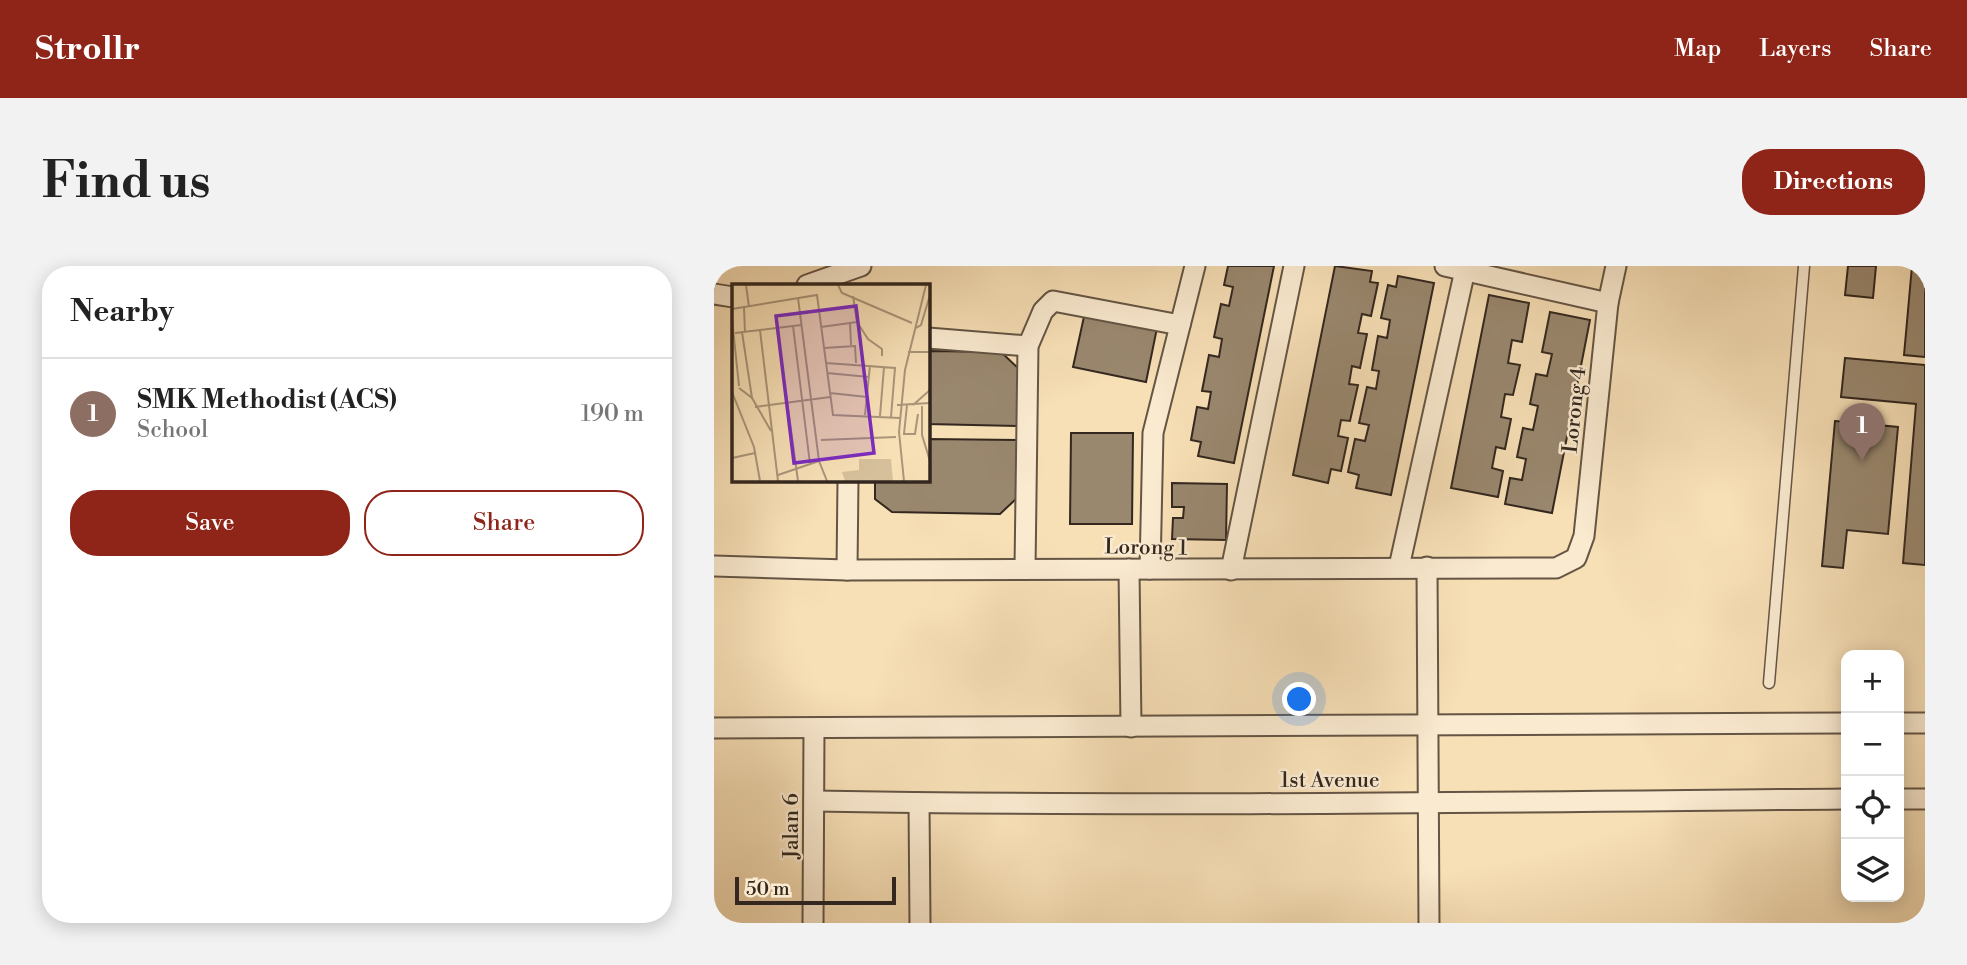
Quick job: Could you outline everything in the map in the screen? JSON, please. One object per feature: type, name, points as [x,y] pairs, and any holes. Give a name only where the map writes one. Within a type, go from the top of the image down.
[{"type":"street","points":[[1150,569],[1153,433],[1195,266]]},
{"type":"street","points":[[1231,570],[1294,266]]},
{"type":"street","points":[[1445,266],[1608,303]]},
{"type":"street","name":"Lorong 4","points":[[1576,558],[1584,536],[1608,303],[1615,266]]},
{"type":"street","points":[[1399,567],[1465,271]]},
{"type":"street","points":[[811,284],[853,274]]},
{"type":"street","points":[[714,294],[732,297]]},
{"type":"street","points":[[1025,569],[1028,346],[1042,311],[1053,301],[1180,325]]},
{"type":"street","points":[[929,338],[1028,346]]},
{"type":"street","points":[[847,570],[848,481]]},
{"type":"street","name":"Lorong 1","points":[[714,566],[847,570],[1556,568],[1576,558]]},
{"type":"street","points":[[1427,567],[1429,923]]},
{"type":"street","points":[[1129,569],[1131,727]]},
{"type":"street","points":[[714,727],[814,729],[1841,723]]},
{"type":"street","points":[[1904,723],[1925,723]]},
{"type":"street","name":"Jalan 6","points":[[813,923],[814,729]]},
{"type":"street","name":"1st Avenue","points":[[814,800],[919,803],[1841,799]]},
{"type":"street","points":[[1904,799],[1925,799]]},
{"type":"street","points":[[919,803],[920,923]]},
{"type":"lane","points":[[1769,683],[1804,266]]},
{"type":"building","points":[[1228,266],[1274,266],[1234,463],[1198,456],[1201,442],[1191,440],[1197,407],[1208,409],[1211,392],[1202,391],[1209,355],[1219,357],[1222,339],[1214,337],[1221,304],[1229,306],[1233,287],[1224,285]]},
{"type":"building","points":[[1335,266],[1372,271],[1370,282],[1378,283],[1371,316],[1362,314],[1358,333],[1367,334],[1360,368],[1352,366],[1349,384],[1358,385],[1350,421],[1341,420],[1338,436],[1348,438],[1341,471],[1331,469],[1328,483],[1293,475]]},
{"type":"building","points":[[1848,266],[1876,266],[1873,298],[1845,295]]},
{"type":"building","points":[[1912,266],[1925,266],[1925,357],[1904,355]]},
{"type":"building","points":[[1398,276],[1434,283],[1391,495],[1356,488],[1359,475],[1348,472],[1355,439],[1365,441],[1369,425],[1359,423],[1367,387],[1376,389],[1379,371],[1372,370],[1378,336],[1387,338],[1390,320],[1381,318],[1388,285],[1396,287]]},
{"type":"building","points":[[1489,295],[1529,303],[1522,342],[1512,340],[1508,363],[1520,365],[1513,395],[1505,394],[1501,417],[1511,419],[1505,449],[1496,447],[1492,468],[1503,471],[1498,497],[1451,488]]},
{"type":"building","points":[[1085,312],[1157,328],[1146,382],[1073,367]]},
{"type":"building","points":[[1550,312],[1590,320],[1552,513],[1505,504],[1510,478],[1522,480],[1526,459],[1517,457],[1523,428],[1533,430],[1538,406],[1530,404],[1536,374],[1547,376],[1552,354],[1542,352]]},
{"type":"building","points":[[929,351],[1001,352],[1018,368],[1017,426],[929,424]]},
{"type":"building","points":[[1845,358],[1925,365],[1925,565],[1903,563],[1916,404],[1841,397]]},
{"type":"building","points":[[1835,421],[1898,427],[1888,534],[1847,530],[1843,568],[1822,566]]},
{"type":"building","points":[[1071,433],[1133,433],[1132,524],[1070,524]]},
{"type":"building","points":[[929,439],[1018,440],[1017,498],[1000,514],[892,512],[875,499],[875,481],[929,481]]},
{"type":"building","points":[[1172,483],[1227,484],[1226,540],[1172,539],[1173,518],[1183,518],[1184,507],[1172,507]]},
{"type":"place","name":"SMK Methodist (ACS)","points":[[1862,461]]}]
